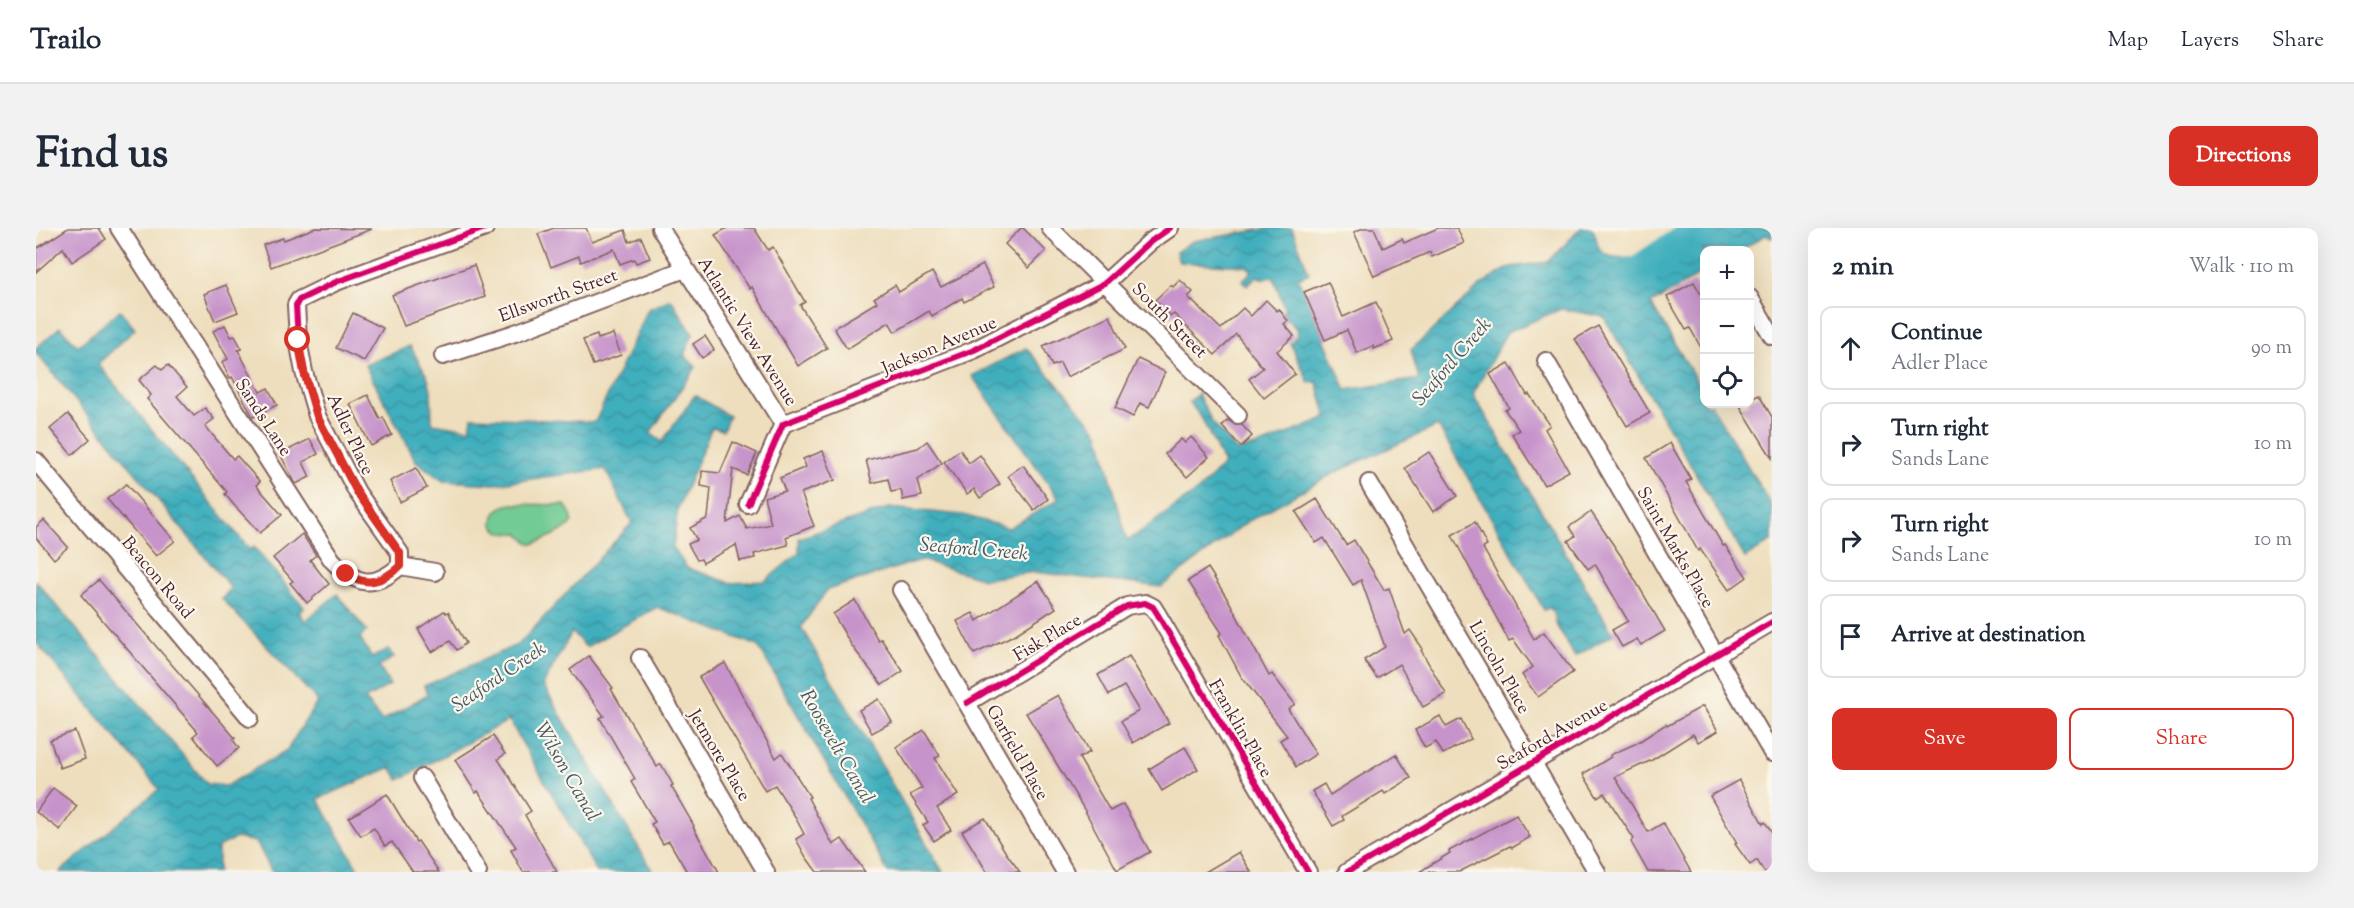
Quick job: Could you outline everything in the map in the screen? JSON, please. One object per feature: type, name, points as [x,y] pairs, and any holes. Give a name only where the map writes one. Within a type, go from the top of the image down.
[{"type":"street","name":"Sands Lane","points":[[119,228],[332,560],[346,574],[358,581],[366,582],[380,580],[400,566]]},
{"type":"street","name":"Adler Place","points":[[400,566],[400,553],[357,492],[317,416],[304,372],[298,340],[296,305],[299,300],[336,282],[485,228]]},
{"type":"street","name":"Atlantic View Avenue","points":[[660,228],[783,424]]},
{"type":"street","name":"South Street","points":[[1050,228],[1238,415]]},
{"type":"street","name":"Jackson Avenue","points":[[783,424],[974,350],[1105,283],[1150,242],[1170,228]]},
{"type":"street","name":"Ellsworth Street","points":[[443,356],[515,333],[685,269]]},
{"type":"street","points":[[1750,300],[1772,336]]},
{"type":"street","name":"Saint Marks Place","points":[[1546,361],[1772,753]]},
{"type":"street","points":[[748,504],[783,424]]},
{"type":"street","name":"Beacon Road","points":[[36,461],[250,718]]},
{"type":"street","name":"Lincoln Place","points":[[1369,483],[1597,872]]},
{"type":"street","points":[[400,566],[435,572]]},
{"type":"street","name":"Garfield Place","points":[[901,590],[1065,872]]},
{"type":"street","name":"Fisk Place","points":[[967,703],[1127,606],[1145,603]]},
{"type":"street","name":"Franklin Place","points":[[1145,603],[1158,615],[1308,872]]},
{"type":"street","name":"Seaford Avenue","points":[[1347,872],[1772,622]]},
{"type":"street","name":"Jetmore Place","points":[[640,658],[766,872]]},
{"type":"street","points":[[422,777],[478,872]]},
{"type":"green space","points":[[512,504],[565,505],[572,523],[562,531],[533,544],[519,533],[502,533],[493,525],[498,510]]},
{"type":"water","points":[[1271,228],[1292,228],[1309,273],[1298,278],[1346,390],[1419,379],[1411,350],[1482,284],[1510,267],[1548,262],[1581,228],[1592,228],[1601,251],[1616,257],[1626,257],[1677,247],[1690,228],[1772,228],[1772,238],[1766,235],[1747,246],[1700,246],[1700,274],[1651,304],[1700,386],[1700,408],[1713,408],[1772,507],[1772,541],[1745,558],[1604,317],[1561,309],[1507,332],[1473,394],[1613,634],[1575,657],[1554,621],[1556,619],[1550,607],[1544,610],[1438,426],[1334,473],[1247,522],[1161,587],[1034,572],[984,579],[921,560],[827,590],[801,627],[943,872],[888,872],[758,646],[657,607],[586,647],[572,632],[543,685],[653,872],[597,872],[509,720],[399,780],[391,767],[318,799],[360,872],[272,872],[256,842],[236,838],[218,847],[218,872],[60,872],[159,789],[36,642],[36,581],[207,784],[226,786],[287,750],[318,701],[222,599],[231,588],[36,353],[36,348],[60,327],[78,346],[120,310],[135,329],[98,364],[250,550],[254,547],[304,607],[299,612],[305,621],[337,594],[367,631],[360,637],[372,658],[388,649],[394,657],[379,667],[390,685],[365,699],[382,721],[428,694],[424,686],[519,644],[632,523],[605,469],[494,484],[443,481],[416,461],[365,365],[410,346],[428,378],[431,390],[432,423],[470,429],[472,417],[595,422],[648,309],[671,299],[693,334],[684,355],[696,367],[650,433],[662,442],[695,395],[729,416],[723,430],[712,427],[678,508],[673,548],[687,568],[731,583],[765,581],[799,553],[799,538],[889,508],[963,515],[1009,528],[1059,499],[972,376],[1026,348],[1099,432],[1127,541],[1200,489],[1224,464],[1201,417],[1189,402],[1198,394],[1212,422],[1237,451],[1263,444],[1327,418],[1317,382],[1309,383],[1290,343],[1297,336],[1298,331],[1282,312],[1285,309],[1273,276],[1263,279],[1257,276],[1247,285],[1242,281],[1252,271],[1246,266],[1179,262],[1176,252],[1193,241]]},
{"type":"building","points":[[68,228],[99,228],[106,239],[72,262],[63,248],[36,272],[36,249]]},
{"type":"building","points":[[315,228],[372,229],[271,267],[263,245]]},
{"type":"building","points":[[554,228],[586,228],[592,242],[625,230],[629,242],[641,237],[650,258],[636,263],[634,259],[620,264],[614,249],[581,262],[579,256],[551,267],[538,234]]},
{"type":"building","points":[[727,228],[754,228],[768,250],[773,247],[805,302],[800,305],[827,348],[798,366],[752,287],[750,289],[715,235]]},
{"type":"building","points":[[1021,228],[1046,251],[1029,268],[1005,244]]},
{"type":"building","points":[[1363,228],[1374,228],[1383,248],[1402,239],[1404,243],[1438,228],[1457,228],[1464,243],[1432,257],[1430,252],[1374,276],[1354,232]]},
{"type":"building","points":[[474,265],[485,297],[404,326],[392,295]]},
{"type":"building","points":[[983,265],[994,287],[964,302],[962,298],[932,316],[929,311],[895,332],[889,322],[847,349],[834,328],[877,302],[874,298],[895,285],[899,292],[932,272],[941,287]]},
{"type":"building","points":[[1180,280],[1193,292],[1188,297],[1221,329],[1243,308],[1251,316],[1266,300],[1277,311],[1279,309],[1288,321],[1284,324],[1294,336],[1277,351],[1295,374],[1264,398],[1249,379],[1263,368],[1236,334],[1215,355],[1174,314],[1171,316],[1155,300]]},
{"type":"building","points":[[1328,282],[1343,317],[1376,302],[1393,341],[1357,353],[1347,330],[1325,340],[1304,292]]},
{"type":"building","points":[[1694,282],[1700,293],[1700,346],[1690,328],[1686,330],[1667,297]]},
{"type":"building","points":[[226,285],[238,312],[215,321],[204,294]]},
{"type":"building","points":[[353,313],[383,328],[364,361],[336,348]]},
{"type":"building","points":[[1110,316],[1125,349],[1067,377],[1060,363],[1052,366],[1043,346]]},
{"type":"building","points":[[225,325],[231,337],[235,336],[242,349],[238,350],[260,392],[268,388],[277,405],[253,417],[222,362],[228,359],[213,331]]},
{"type":"building","points":[[1598,326],[1650,413],[1627,426],[1575,339]]},
{"type":"building","points":[[613,334],[621,355],[593,365],[583,340],[597,335],[598,339]]},
{"type":"building","points":[[705,336],[714,350],[702,358],[693,344]]},
{"type":"building","points":[[1138,359],[1165,372],[1149,407],[1140,403],[1133,417],[1115,408]]},
{"type":"building","points":[[1509,363],[1527,395],[1529,394],[1550,425],[1545,429],[1569,471],[1544,485],[1512,434],[1519,430],[1505,410],[1509,408],[1490,374]]},
{"type":"building","points":[[157,365],[162,370],[168,365],[187,387],[177,396],[194,416],[205,408],[214,419],[205,426],[233,459],[237,456],[260,482],[256,485],[282,515],[260,533],[233,504],[225,494],[227,492],[147,399],[151,395],[139,380]]},
{"type":"building","points":[[368,395],[380,419],[383,417],[392,435],[371,446],[350,404]]},
{"type":"building","points":[[1759,395],[1772,417],[1772,458],[1741,408],[1754,408],[1754,398]]},
{"type":"building","points":[[68,414],[90,439],[72,455],[50,429]]},
{"type":"building","points":[[1228,420],[1235,425],[1242,425],[1252,436],[1241,447],[1222,426]]},
{"type":"building","points":[[1191,437],[1209,457],[1187,477],[1165,454],[1181,439],[1185,443]]},
{"type":"building","points":[[310,439],[318,454],[303,462],[310,477],[296,484],[280,454]]},
{"type":"building","points":[[927,441],[942,463],[918,480],[922,496],[903,500],[901,490],[891,492],[888,479],[872,483],[866,460],[918,448]]},
{"type":"building","points":[[733,442],[757,453],[747,475],[733,469],[727,523],[740,516],[747,529],[771,524],[764,497],[785,491],[780,478],[806,467],[803,459],[823,451],[835,480],[801,493],[814,526],[786,537],[788,545],[754,554],[755,558],[740,561],[736,545],[703,563],[701,559],[697,560],[688,544],[697,540],[690,528],[708,518],[711,488],[701,486],[702,471],[720,473]]},
{"type":"building","points":[[1670,443],[1691,479],[1686,482],[1723,546],[1725,545],[1747,577],[1729,590],[1700,549],[1698,551],[1646,458]]},
{"type":"building","points":[[960,450],[969,463],[980,455],[1000,484],[980,498],[974,489],[967,494],[944,462]]},
{"type":"building","points":[[1429,452],[1457,496],[1433,512],[1405,468]]},
{"type":"building","points":[[1023,465],[1048,499],[1034,510],[1008,476]]},
{"type":"building","points":[[416,468],[427,488],[400,502],[390,481]]},
{"type":"building","points":[[126,484],[175,541],[156,556],[107,499]]},
{"type":"building","points":[[1317,499],[1346,545],[1354,540],[1384,590],[1389,588],[1405,634],[1410,630],[1423,649],[1421,650],[1446,694],[1423,707],[1399,664],[1377,678],[1364,660],[1385,647],[1361,580],[1353,585],[1324,538],[1316,543],[1296,512]]},
{"type":"building","points":[[1591,512],[1621,556],[1665,631],[1641,645],[1637,639],[1622,647],[1612,630],[1628,621],[1595,564],[1588,569],[1568,541],[1575,536],[1569,527]]},
{"type":"building","points":[[44,520],[68,547],[54,559],[36,538],[36,527]]},
{"type":"building","points":[[1475,522],[1487,546],[1483,548],[1534,639],[1544,632],[1573,672],[1538,697],[1522,675],[1533,667],[1513,639],[1509,641],[1452,535]]},
{"type":"building","points":[[302,534],[316,555],[310,560],[329,584],[307,603],[290,583],[293,581],[273,558]]},
{"type":"building","points":[[1208,568],[1230,603],[1269,676],[1272,674],[1295,704],[1288,709],[1316,754],[1296,767],[1280,740],[1287,736],[1241,676],[1219,635],[1222,633],[1188,581]]},
{"type":"building","points":[[99,580],[235,738],[233,740],[239,748],[217,766],[193,736],[198,732],[81,595]]},
{"type":"building","points":[[1038,581],[1056,608],[1016,634],[974,654],[957,621],[973,613],[977,621]]},
{"type":"building","points":[[855,600],[878,640],[881,639],[903,671],[882,685],[852,646],[833,614]]},
{"type":"building","points":[[444,611],[448,612],[466,643],[457,650],[450,641],[432,652],[418,629]]},
{"type":"building","points":[[589,656],[613,688],[611,689],[657,767],[661,764],[719,872],[687,872],[669,841],[663,844],[651,824],[655,822],[631,782],[635,779],[600,718],[604,716],[570,670]]},
{"type":"building","points":[[1129,656],[1169,723],[1133,743],[1121,721],[1139,711],[1124,686],[1109,695],[1098,675]]},
{"type":"building","points":[[725,663],[776,758],[782,753],[810,797],[808,798],[833,845],[842,839],[865,872],[817,872],[806,857],[796,839],[804,834],[794,815],[775,785],[765,791],[699,677]]},
{"type":"building","points":[[1058,695],[1090,752],[1079,758],[1110,811],[1123,804],[1150,852],[1117,870],[1084,809],[1026,713]]},
{"type":"building","points":[[879,699],[892,722],[872,733],[859,710]]},
{"type":"building","points":[[1703,706],[1718,731],[1698,742],[1693,734],[1652,760],[1615,777],[1648,832],[1663,823],[1691,872],[1648,872],[1631,842],[1634,839],[1604,793],[1597,797],[1583,774],[1611,757],[1610,755],[1637,743],[1666,724],[1667,726]]},
{"type":"building","points":[[1440,716],[1446,727],[1461,719],[1471,739],[1443,754],[1436,742],[1425,748],[1415,730]]},
{"type":"building","points":[[924,730],[940,756],[935,758],[958,795],[937,808],[951,830],[934,841],[923,825],[928,822],[910,795],[922,788],[896,747]]},
{"type":"building","points":[[75,731],[85,759],[60,768],[50,740]]},
{"type":"building","points":[[493,736],[505,754],[498,759],[531,811],[525,815],[557,872],[523,872],[511,850],[516,847],[455,760]]},
{"type":"building","points":[[1185,747],[1198,769],[1162,791],[1149,769]]},
{"type":"building","points":[[1396,754],[1411,778],[1385,794],[1383,791],[1342,816],[1344,820],[1333,826],[1312,791],[1324,784],[1330,795]]},
{"type":"building","points":[[1739,780],[1763,824],[1765,822],[1772,832],[1772,872],[1764,872],[1757,860],[1750,865],[1735,844],[1737,843],[1710,796]]},
{"type":"building","points":[[53,788],[77,806],[60,830],[36,812]]},
{"type":"building","points":[[387,794],[416,842],[418,841],[439,872],[413,872],[392,842],[385,846],[374,828],[361,836],[349,818]]},
{"type":"building","points":[[1516,815],[1530,837],[1512,848],[1510,846],[1459,872],[1419,872],[1450,853],[1449,851]]},
{"type":"building","points":[[985,818],[1020,872],[987,872],[962,831]]},
{"type":"building","points":[[1239,852],[1251,872],[1205,872]]},
{"type":"waterway","name":"Seaford Creek","points":[[1639,271],[1703,228]]},
{"type":"cycle path","points":[[400,566],[400,553],[357,492],[317,416],[304,372],[298,340],[296,305],[299,300],[336,282],[485,228]]},
{"type":"cycle path","points":[[748,504],[783,424],[974,350],[1105,283],[1150,242],[1170,228]]},
{"type":"cycle path","points":[[967,703],[1127,606],[1145,603],[1153,607],[1158,615],[1308,872]]},
{"type":"cycle path","points":[[1347,872],[1772,622]]},
{"type":"route","points":[[298,340],[304,372],[317,416],[330,445],[357,492],[400,553],[400,566],[380,580],[358,581],[346,574]]},
{"type":"water label","name":"Roosevelt Canal","points":[[838,746]]},
{"type":"water label","name":"Wilson Canal","points":[[568,771]]}]
